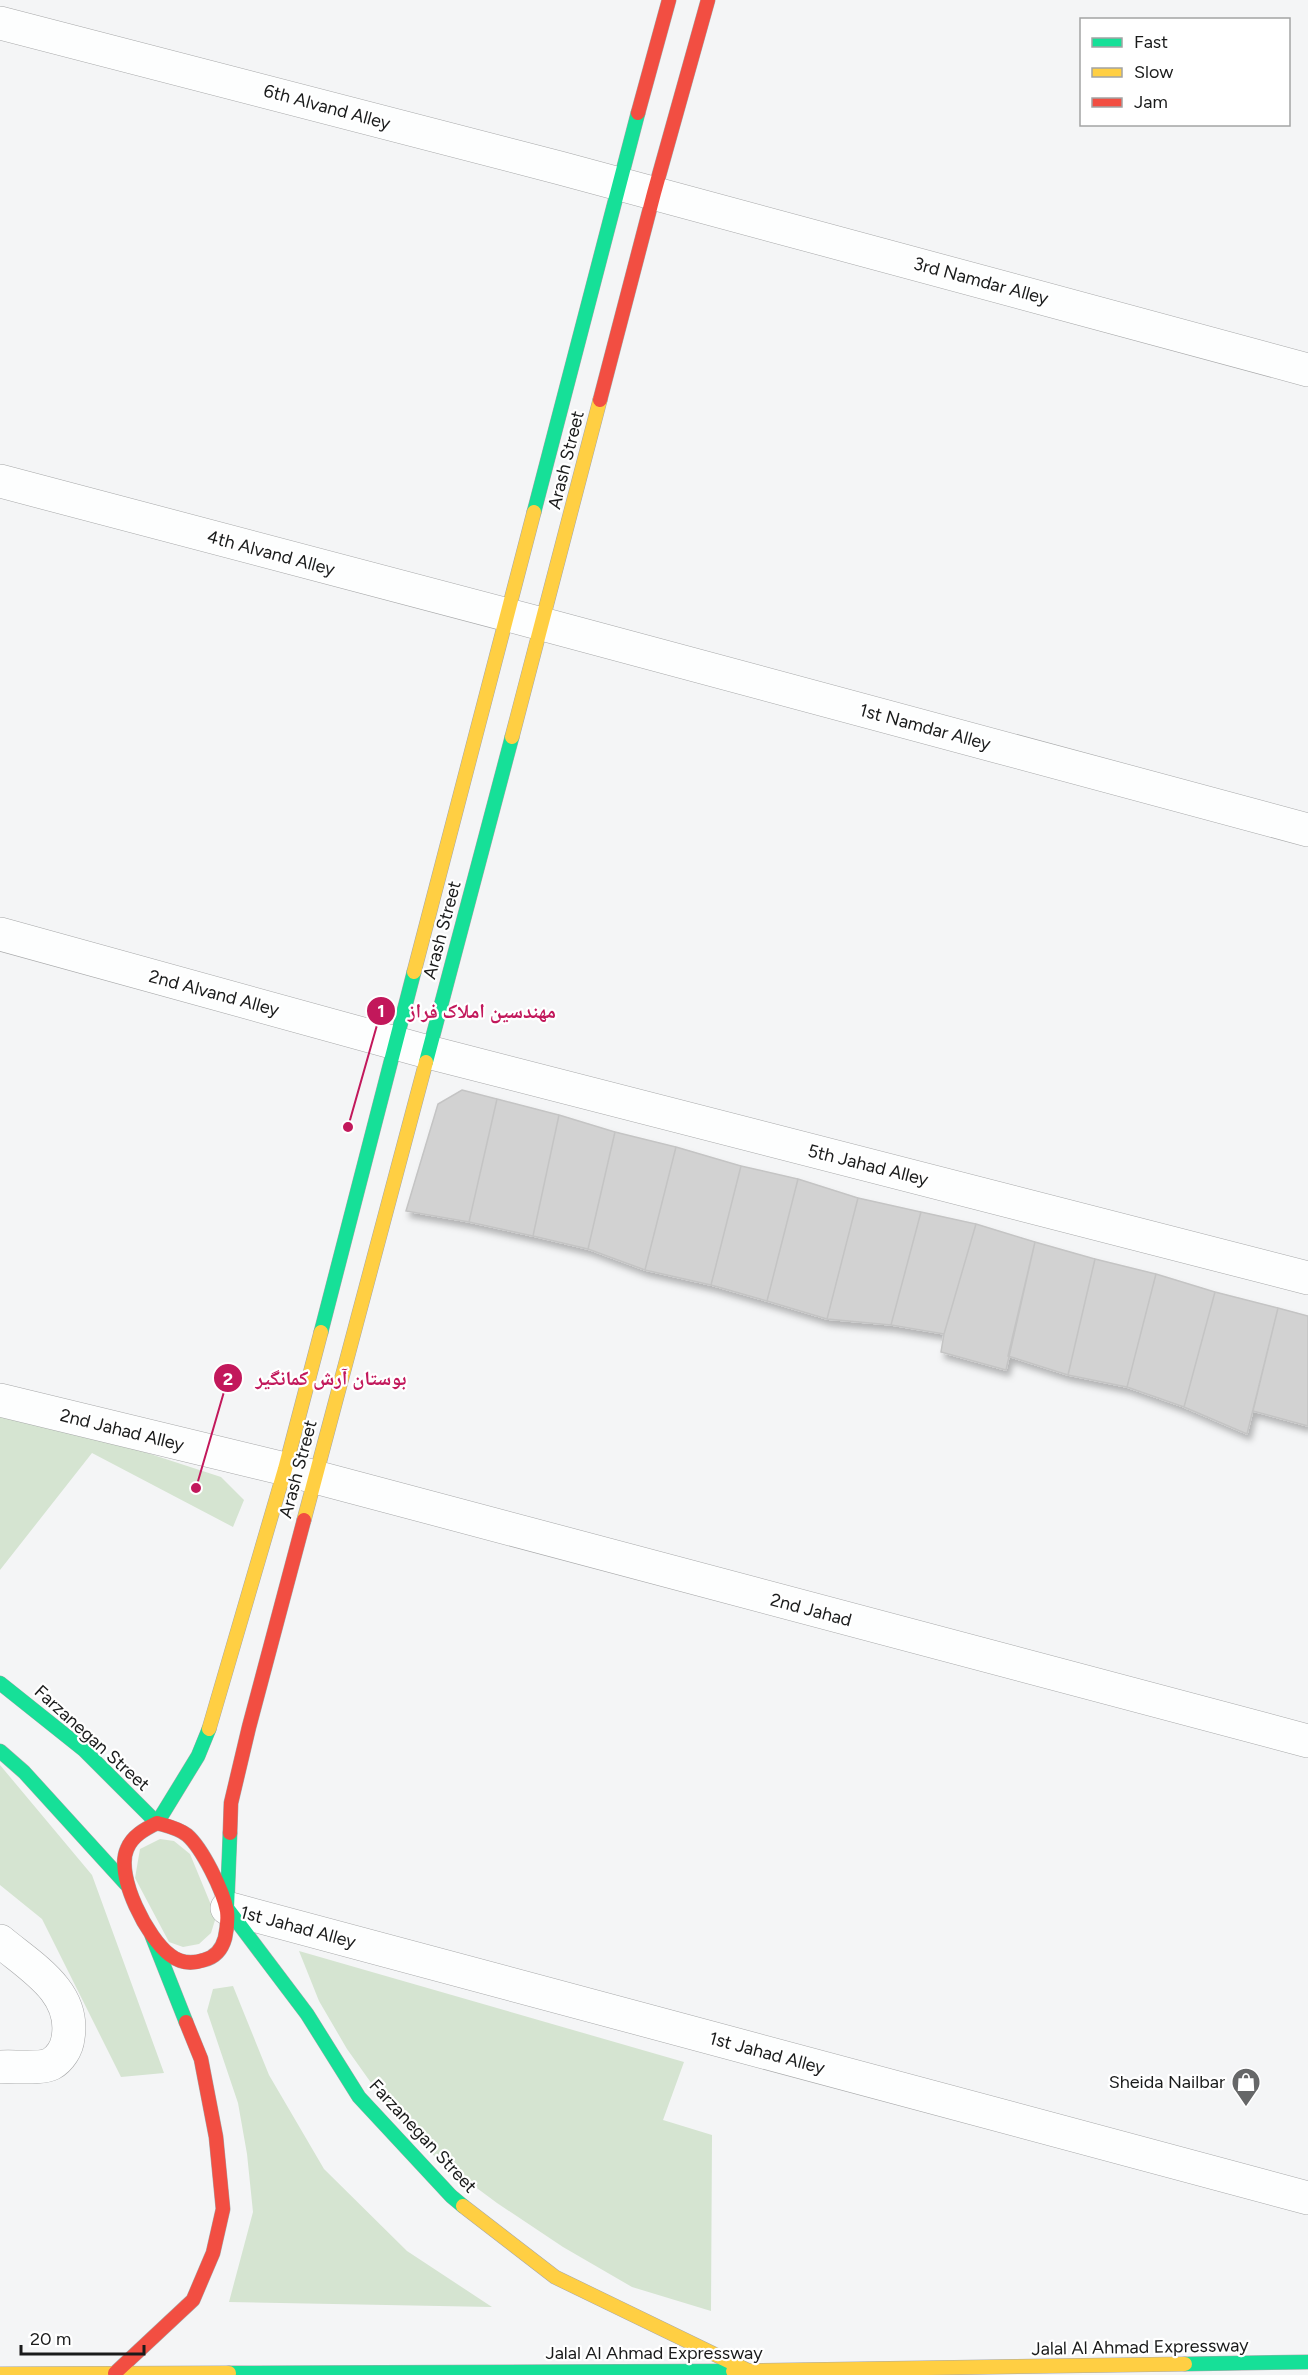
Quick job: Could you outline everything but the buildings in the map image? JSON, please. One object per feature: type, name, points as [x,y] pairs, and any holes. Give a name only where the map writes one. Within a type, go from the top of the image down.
[{"type":"main road","name":"Arash Street","points":[[227,1908],[231,1803],[300,1473],[398,1043],[619,183],[669,0]]},
{"type":"main road","name":"Arash Street","points":[[157,1823],[198,1756],[214,1718],[300,1473],[429,1052],[654,193],[708,0]]},
{"type":"main road","name":"Farzanegan Street","points":[[0,1683],[84,1750],[157,1823]]},
{"type":"main road","points":[[0,1751],[24,1772],[126,1884],[152,1936],[201,2059],[216,2137],[223,2209],[213,2253],[193,2300],[115,2373]]},
{"type":"main road","points":[[126,1884],[124,1859],[130,1842],[141,1831],[157,1823],[172,1827],[187,1835],[200,1852],[227,1908],[226,1936],[222,1948],[212,1958],[196,1963],[183,1962],[167,1954],[152,1936]]},
{"type":"main road","name":"Farzanegan Street","points":[[227,1908],[307,2014],[359,2097],[451,2196],[555,2277],[749,2371]]},
{"type":"main road","name":"Jalal Al Ahmad Expressway","points":[[0,2374],[749,2371],[1308,2362]]},
{"type":"street","name":"6th Alvand Alley","points":[[0,22],[654,193]]},
{"type":"street","name":"3rd Namdar Alley","points":[[654,193],[1308,369]]},
{"type":"street","name":"4th Alvand Alley","points":[[0,481],[542,624]]},
{"type":"street","name":"1st Namdar Alley","points":[[542,624],[1308,830]]},
{"type":"street","name":"2nd Alvand Alley","points":[[0,934],[429,1052]]},
{"type":"street","name":"5th Jahad Alley","points":[[429,1052],[1308,1278]]},
{"type":"street","name":"2nd Jahad Alley","points":[[0,1400],[300,1473]]},
{"type":"street","name":"2nd Jahad","points":[[300,1473],[1308,1741]]},
{"type":"street","name":"1st Jahad Alley","points":[[227,1908],[1308,2198]]},
{"type":"street","points":[[0,1941],[57,1990],[68,2007],[70,2026],[68,2043],[61,2056],[49,2065],[0,2067]]},
{"type":"green space","points":[[0,1413],[95,1436],[221,1477],[244,1500],[233,1527],[92,1453],[0,1570]]},
{"type":"green space","points":[[0,1765],[92,1875],[164,2073],[121,2077],[42,1919],[0,1885]]},
{"type":"green space","points":[[160,1839],[174,1841],[190,1854],[216,1917],[211,1933],[199,1944],[183,1947],[169,1942],[135,1878],[140,1849]]},
{"type":"green space","points":[[299,1951],[684,2062],[663,2120],[712,2135],[711,2311],[632,2287],[563,2247],[497,2203],[435,2157],[389,2108],[347,2049],[319,2001]]},
{"type":"green space","points":[[233,1986],[269,2075],[324,2169],[407,2251],[492,2307],[229,2302],[253,2212],[247,2154],[238,2103],[207,2011],[213,1989]]},
{"type":"traffic: fast","points":[[534,512],[638,113]]},
{"type":"traffic: fast","points":[[426,1062],[512,737]]},
{"type":"traffic: fast","points":[[321,1332],[414,972]]},
{"type":"traffic: fast","points":[[0,1683],[84,1750],[157,1823],[198,1756],[209,1729]]},
{"type":"traffic: fast","points":[[0,1751],[24,1772],[126,1884]]},
{"type":"traffic: fast","points":[[230,1833],[227,1908],[307,2014],[359,2097],[463,2206]]},
{"type":"traffic: fast","points":[[152,1936],[186,2022]]},
{"type":"traffic: fast","points":[[1185,2364],[1308,2362]]},
{"type":"traffic: fast","points":[[229,2373],[733,2371]]},
{"type":"traffic: slow","points":[[512,737],[600,400]]},
{"type":"traffic: slow","points":[[414,972],[534,512]]},
{"type":"traffic: slow","points":[[304,1520],[426,1062]]},
{"type":"traffic: slow","points":[[209,1729],[285,1469],[321,1332]]},
{"type":"traffic: slow","points":[[463,2206],[555,2277],[749,2371]]},
{"type":"traffic: slow","points":[[733,2371],[1185,2364]]},
{"type":"traffic: slow","points":[[0,2374],[229,2373]]},
{"type":"traffic: jam","points":[[638,113],[669,0]]},
{"type":"traffic: jam","points":[[600,400],[654,193],[708,0]]},
{"type":"traffic: jam","points":[[230,1833],[231,1803],[304,1520]]},
{"type":"traffic: jam","points":[[157,1823],[180,1831],[193,1841],[205,1859],[221,1892],[227,1911],[226,1935],[220,1949],[208,1959],[186,1962],[170,1955],[152,1935],[136,1906],[126,1875],[124,1861],[127,1849],[129,1844],[144,1830],[157,1823]]},
{"type":"traffic: jam","points":[[115,2373],[193,2300],[213,2253],[223,2209],[216,2137],[201,2059],[186,2022]]},
{"type":"place","name":"مهندسین املاک فراز","points":[[348,1127]]},
{"type":"place","name":"بوستان آرش کمانگیر","points":[[196,1488]]},
{"type":"place","name":"Sheida Nailbar","points":[[1246,2108]]}]
